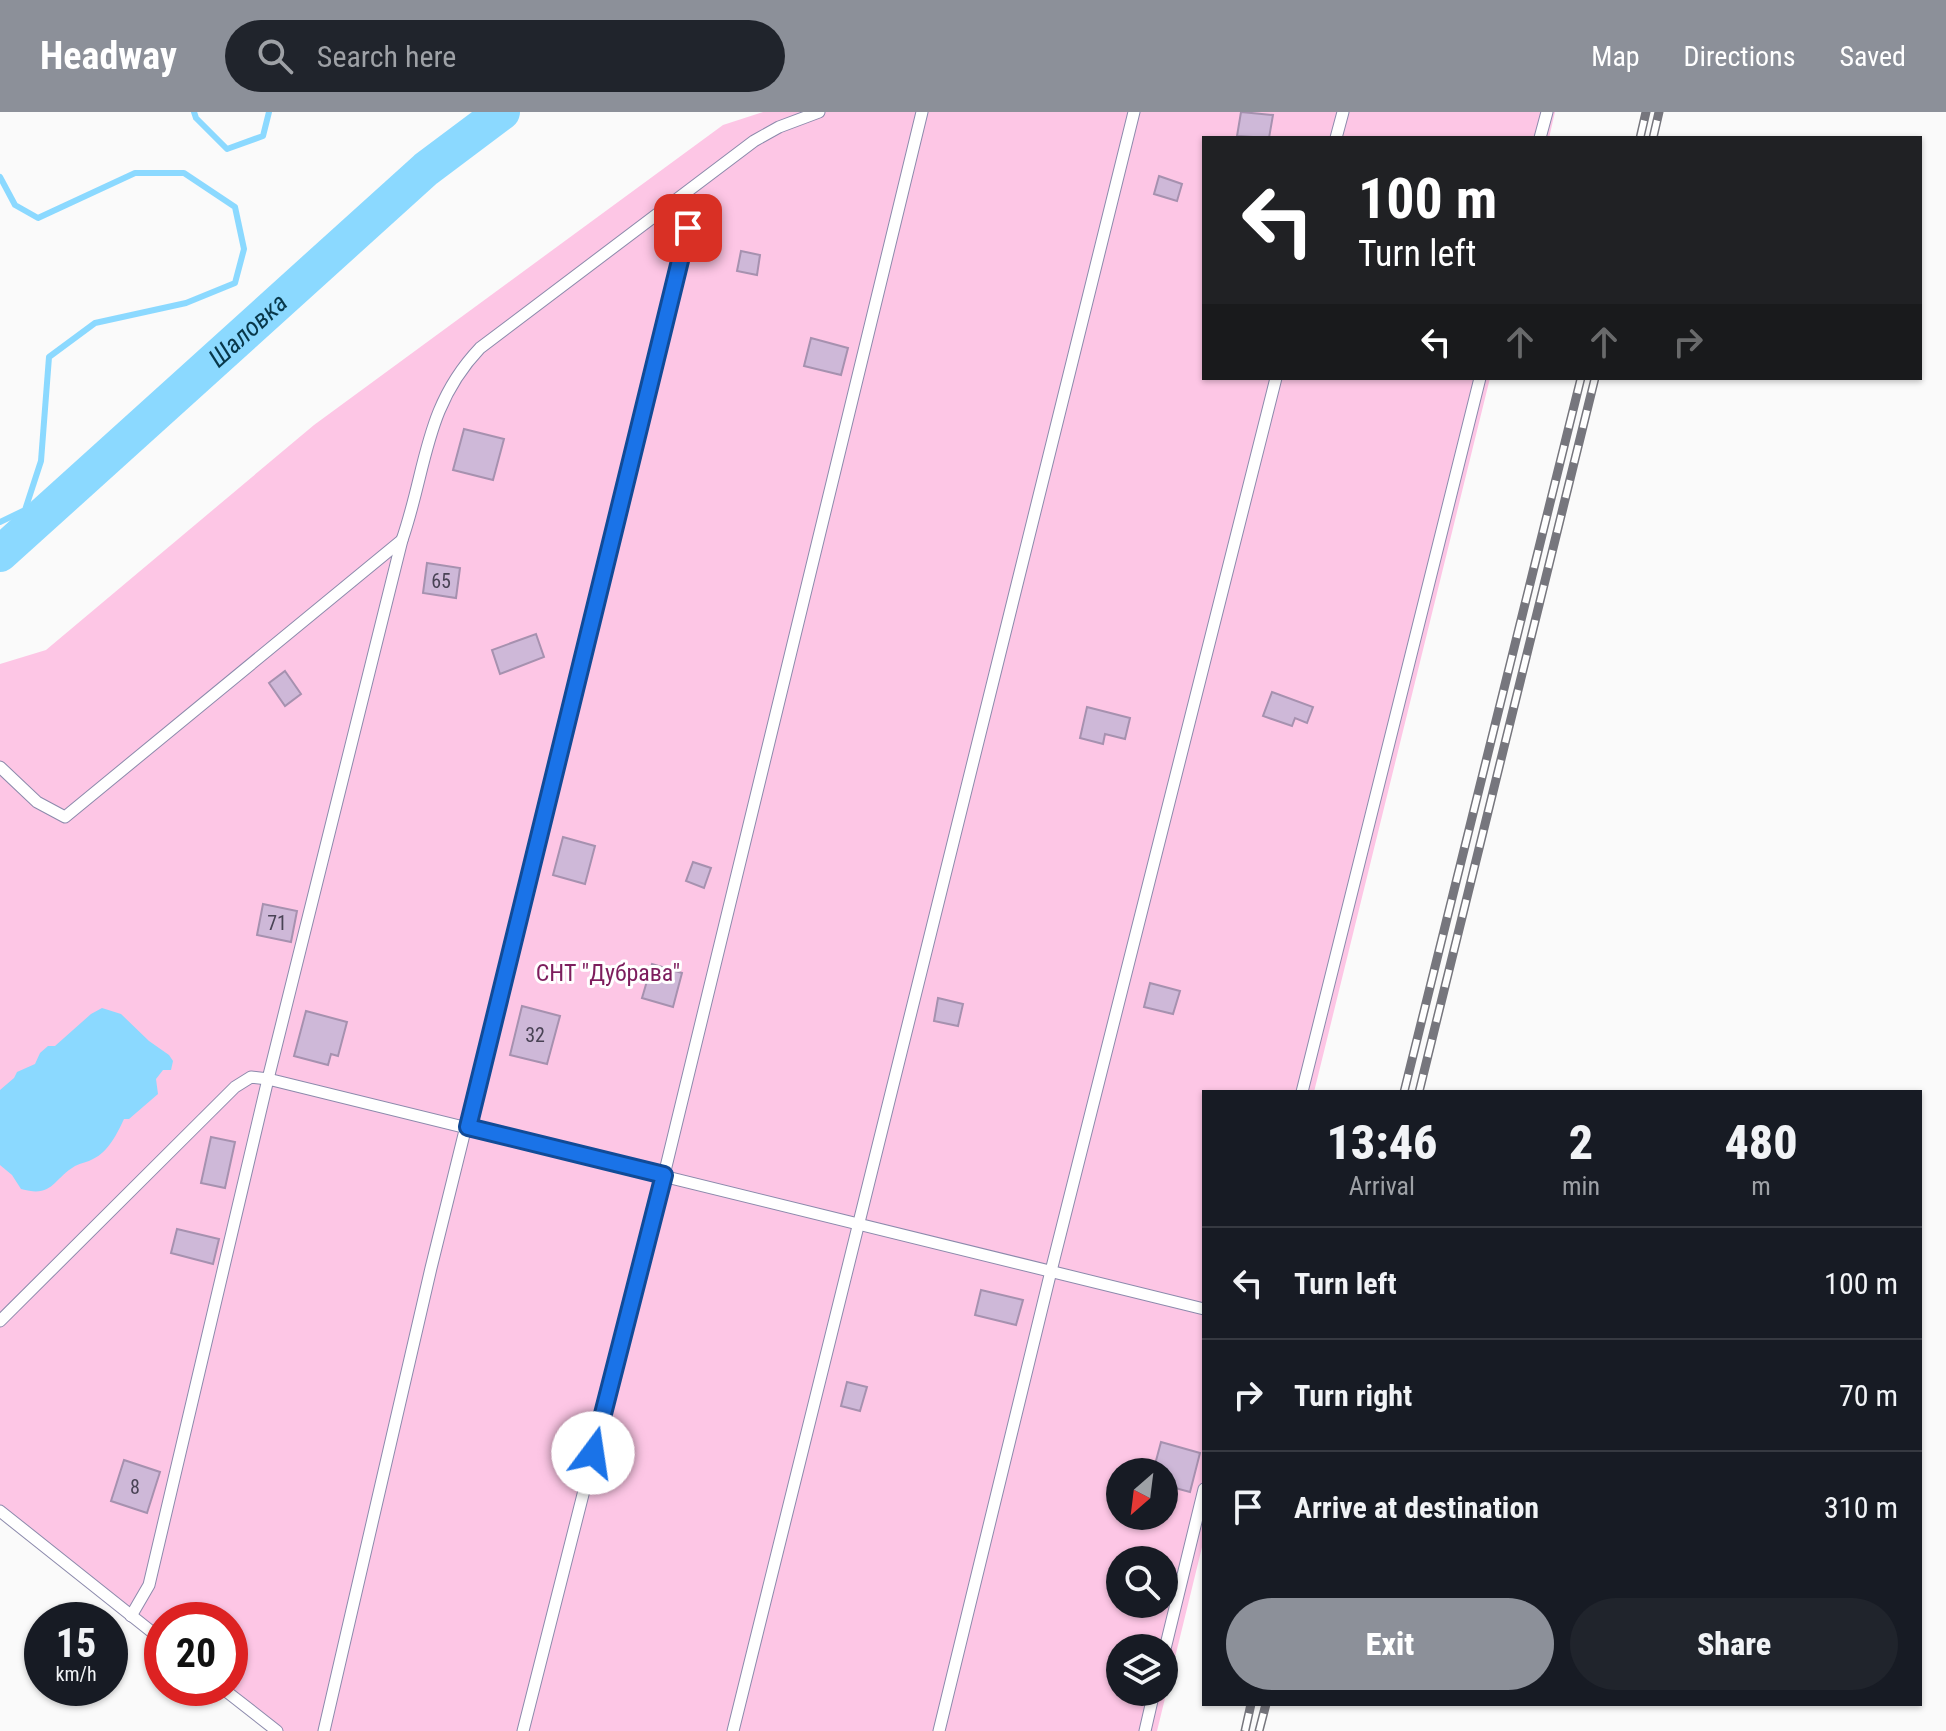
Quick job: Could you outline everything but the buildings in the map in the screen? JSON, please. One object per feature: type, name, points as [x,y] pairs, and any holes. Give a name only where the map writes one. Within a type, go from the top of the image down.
[{"type":"lane","points":[[131,1616],[149,1585],[268,1079],[402,540],[415,502],[436,415],[447,390],[480,348],[754,141],[779,127],[819,112]]},
{"type":"lane","points":[[523,1731],[664,1175],[922,112]]},
{"type":"lane","points":[[733,1731],[1134,112]]},
{"type":"lane","points":[[1337,136],[1343,112]]},
{"type":"lane","points":[[1541,136],[1547,112]]},
{"type":"lane","points":[[324,1731],[431,1268],[688,228],[689,213],[682,196]]},
{"type":"lane","points":[[939,1731],[1051,1271],[1275,380]]},
{"type":"lane","points":[[1302,1090],[1480,380]]},
{"type":"lane","points":[[0,767],[37,802],[65,817],[402,540]]},
{"type":"lane","points":[[0,1321],[235,1087],[251,1077],[468,1127],[1202,1309]]},
{"type":"lane","points":[[1169,1634],[1202,1497]]},
{"type":"lane","points":[[0,1511],[144,1626]]},
{"type":"lane","points":[[245,1706],[277,1731]]},
{"type":"lane","points":[[1145,1731],[1151,1706]]},
{"type":"green space","name":"СНТ \"Дубрава\"","points":[[763,112],[1555,112],[1549,136],[1202,136],[1202,380],[1490,380],[1314,1090],[1202,1090],[1202,1547],[1178,1645],[1178,1634],[1106,1634],[1106,1706],[1163,1706],[1157,1731],[269,1731],[237,1706],[248,1706],[248,1602],[144,1602],[144,1632],[128,1619],[128,1602],[106,1602],[0,1518],[0,664],[46,650],[314,425],[723,125]]},
{"type":"water","points":[[102,1008],[121,1014],[169,1055],[173,1061],[171,1070],[163,1070],[156,1079],[158,1094],[129,1119],[124,1119],[112,1142],[98,1156],[67,1171],[46,1189],[21,1189],[12,1175],[0,1165],[0,1090],[17,1072],[35,1064],[48,1046],[55,1046]]},
{"type":"waterway","points":[[194,112],[196,118],[227,149],[263,136],[269,112]]},
{"type":"waterway","name":"Шаловка","points":[[0,554],[426,169],[502,112]]},
{"type":"waterway","points":[[0,177],[15,205],[38,218],[135,173],[184,173],[235,207],[244,249],[235,283],[186,303],[95,323],[49,357],[41,461],[25,510],[0,522]]},
{"type":"railway","points":[[1640,136],[1646,112]]},
{"type":"railway","points":[[1653,136],[1659,112]]},
{"type":"railway","points":[[1404,1090],[1581,380]]},
{"type":"railway","points":[[1419,1090],[1595,380]]},
{"type":"railway","points":[[1245,1731],[1251,1706]]},
{"type":"railway","points":[[1259,1731],[1265,1706]]},
{"type":"route","points":[[593,1453],[664,1175],[468,1127],[688,228]]}]
